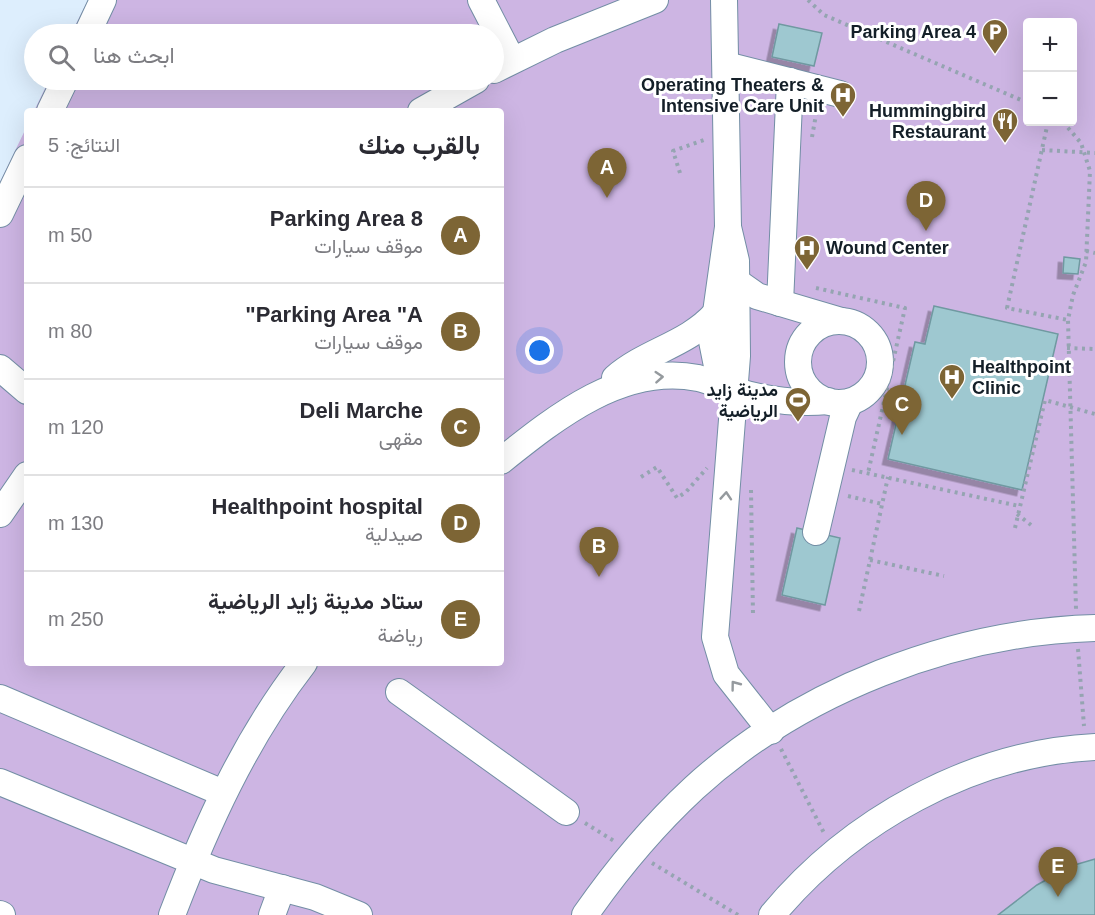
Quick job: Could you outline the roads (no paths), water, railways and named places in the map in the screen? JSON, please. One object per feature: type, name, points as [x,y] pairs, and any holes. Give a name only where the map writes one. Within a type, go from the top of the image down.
[{"type":"lane","points":[[92,24],[103,0]]},
{"type":"lane","points":[[482,0],[490,24]]},
{"type":"lane","points":[[504,65],[602,20],[655,0]]},
{"type":"lane","points":[[724,0],[728,227],[712,341],[715,361],[723,380],[733,390]]},
{"type":"lane","points":[[726,65],[831,91]]},
{"type":"lane","points":[[780,303],[790,81]]},
{"type":"lane","points":[[51,108],[60,90]]},
{"type":"lane","points":[[426,108],[458,90]]},
{"type":"lane","points":[[0,214],[24,164]]},
{"type":"lane","points":[[728,227],[736,261],[737,356],[715,637],[726,674],[771,731]]},
{"type":"lane","points":[[603,391],[642,378],[660,376],[695,378],[733,390],[790,402],[838,402],[871,388],[881,365],[879,353],[871,336],[856,325],[757,296],[736,282]]},
{"type":"lane","points":[[504,458],[546,426],[603,391],[630,367],[689,337],[715,314]]},
{"type":"lane","points":[[838,402],[812,392],[801,378],[799,354],[807,338],[820,326],[844,321]]},
{"type":"lane","points":[[0,368],[24,388]]},
{"type":"lane","points":[[811,531],[838,402]]},
{"type":"lane","points":[[0,514],[24,480]]},
{"type":"lane","points":[[585,915],[605,886],[662,820],[732,757],[771,731],[867,679],[917,659],[969,644],[1023,634],[1086,628]]},
{"type":"lane","points":[[172,915],[193,860],[223,793],[272,708],[302,666]]},
{"type":"lane","points":[[399,692],[566,812]]},
{"type":"lane","points":[[0,698],[223,793]]},
{"type":"lane","points":[[772,915],[803,879],[834,852],[881,819],[955,780],[1031,757],[1090,747]]},
{"type":"lane","points":[[0,782],[236,878],[315,897],[359,915]]},
{"type":"lane","points":[[272,915],[282,888]]},
{"type":"place","name":"Parking Area 4","points":[[995,55]]},
{"type":"place","name":"Operating Theaters & Intensive Care Unit","points":[[843,118]]},
{"type":"place","name":"Hummingbird Restaurant","points":[[1005,144]]},
{"type":"place","name":"Parking Area 8","points":[[607,198]]},
{"type":"place","name":"Healthpoint hospital","points":[[926,231]]},
{"type":"place","name":"Wound Center","points":[[807,271]]},
{"type":"place","name":"Healthpoint Clinic","points":[[952,400]]},
{"type":"place","name":"مدينة زايد الرياضية","points":[[798,423]]},
{"type":"place","name":"Deli Marche","points":[[902,435]]},
{"type":"place","name":"Parking Area \"A\"","points":[[599,577]]},
{"type":"place","name":"ستاد مدينة زايد الرياضية","points":[[1058,897]]}]
